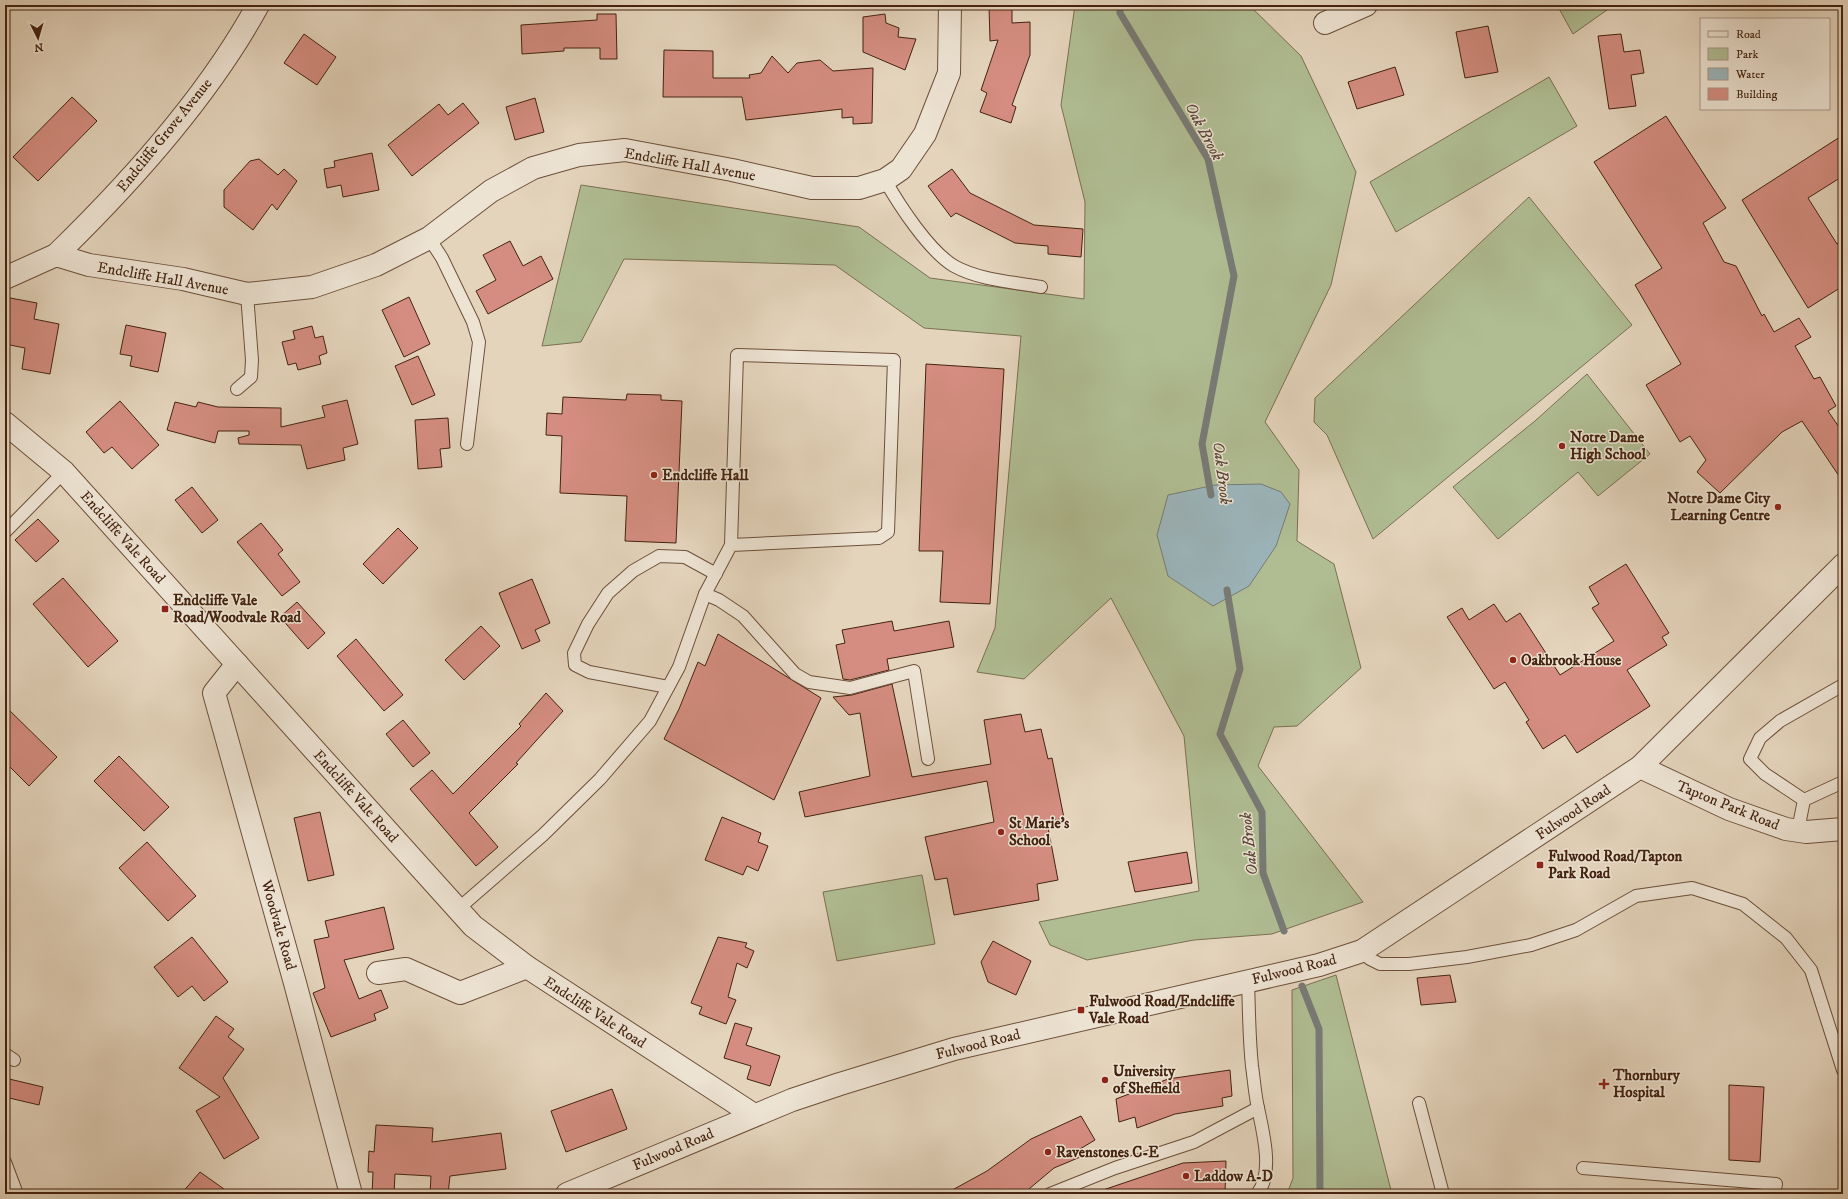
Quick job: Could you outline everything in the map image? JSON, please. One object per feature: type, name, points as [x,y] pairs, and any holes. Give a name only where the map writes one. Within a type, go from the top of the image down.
[{"type":"street","name":"Endcliffe Grove Avenue","points":[[56,255],[100,212],[206,86],[258,5]]},
{"type":"street","name":"Endcliffe Hall Avenue","points":[[56,255],[89,265],[183,279],[247,294],[312,287],[376,265],[429,238],[491,190],[533,168],[579,156],[625,150],[732,170],[812,188],[859,188],[885,180],[901,168],[925,134],[949,73],[950,5]]},
{"type":"street","points":[[1326,23],[1366,5]]},
{"type":"street","points":[[5,278],[56,255]]},
{"type":"street","name":"Endcliffe Vale Road","points":[[5,423],[64,472],[473,926],[528,967],[754,1115]]},
{"type":"street","name":"Fulwood Road","points":[[567,1194],[754,1115],[840,1084],[954,1048],[1319,965],[1362,951],[1640,767],[1843,565]]},
{"type":"street","name":"Woodvale Road","points":[[237,664],[214,693],[295,983],[351,1194]]},
{"type":"street","name":"Tapton Park Road","points":[[1640,767],[1729,809],[1786,829],[1806,832],[1843,829]]},
{"type":"street","points":[[378,972],[406,969],[460,993],[528,967]]},
{"type":"lane","points":[[885,180],[895,198],[934,249],[954,265],[975,274],[1041,287]]},
{"type":"lane","points":[[429,238],[442,258],[473,322],[479,342],[467,444]]},
{"type":"lane","points":[[237,389],[251,377],[252,360],[247,294]]},
{"type":"lane","points":[[458,909],[543,835],[600,779],[650,721],[679,667],[705,594],[731,545],[738,355],[894,360],[888,532],[879,538],[779,544],[731,545]]},
{"type":"lane","points":[[5,532],[64,472]]},
{"type":"lane","points":[[668,687],[589,672],[575,665],[574,653],[588,624],[608,593],[633,571],[659,556],[685,557],[716,574]]},
{"type":"lane","points":[[705,594],[719,600],[743,616],[795,674],[809,682],[850,688],[914,671],[928,759]]},
{"type":"lane","points":[[1804,800],[1765,774],[1750,759],[1760,738],[1780,721],[1843,685]]},
{"type":"lane","points":[[1804,800],[1843,782]]},
{"type":"lane","points":[[1798,830],[1804,800]]},
{"type":"lane","points":[[1362,951],[1370,959],[1380,964],[1409,964],[1467,957],[1531,945],[1576,930],[1636,896],[1692,888],[1743,904],[1786,938],[1811,970],[1843,1070]]},
{"type":"lane","points":[[1248,981],[1252,1065],[1258,1108],[1265,1140],[1266,1163],[1262,1189],[1257,1194]]},
{"type":"lane","points":[[1419,1103],[1443,1194]]},
{"type":"lane","points":[[1050,1194],[1115,1168],[1194,1142],[1258,1108]]},
{"type":"lane","points":[[5,1162],[17,1194]]},
{"type":"lane","points":[[1583,1168],[1776,1184],[1774,1194]]},
{"type":"green space","points":[[1075,5],[1249,5],[1301,56],[1356,172],[1331,285],[1265,422],[1299,470],[1297,541],[1334,564],[1361,668],[1297,726],[1274,727],[1258,766],[1363,902],[1272,934],[1194,940],[1087,960],[1050,945],[1039,922],[1199,891],[1184,736],[1111,598],[1024,679],[977,672],[995,628],[1021,336],[924,328],[835,265],[624,259],[581,342],[542,346],[581,185],[859,227],[930,278],[1084,299],[1085,202],[1061,105]]},
{"type":"green space","points":[[1557,5],[1614,5],[1573,34]]},
{"type":"green space","points":[[1549,77],[1577,126],[1396,232],[1370,182]]},
{"type":"green space","points":[[1529,197],[1632,325],[1373,539],[1327,435],[1314,422],[1315,398]]},
{"type":"green space","points":[[1587,374],[1650,454],[1598,496],[1578,472],[1498,539],[1453,487],[1535,421]]},
{"type":"green space","points":[[922,875],[935,944],[837,961],[823,892]]},
{"type":"green space","points":[[1336,975],[1392,1194],[1287,1194],[1293,1178],[1292,990]]},
{"type":"water","points":[[1261,484],[1281,492],[1290,504],[1276,546],[1249,586],[1213,606],[1168,576],[1157,535],[1168,495],[1215,485]]},
{"type":"building","points":[[1012,5],[1012,23],[1030,22],[1030,55],[1012,105],[1016,107],[1011,123],[980,112],[987,93],[981,90],[998,40],[990,41],[989,6]]},
{"type":"building","points":[[597,14],[616,14],[617,59],[600,59],[600,48],[564,48],[564,51],[522,54],[521,25],[597,20]]},
{"type":"building","points":[[885,14],[886,23],[899,28],[898,37],[916,39],[905,70],[863,52],[863,17]]},
{"type":"building","points":[[1488,26],[1498,72],[1465,78],[1456,32]]},
{"type":"building","points":[[304,34],[336,57],[317,85],[284,63]]},
{"type":"building","points":[[1621,34],[1624,52],[1640,50],[1644,73],[1631,75],[1636,106],[1609,109],[1598,36]]},
{"type":"building","points":[[664,50],[713,51],[713,78],[750,78],[749,75],[761,73],[772,56],[788,73],[797,63],[820,60],[833,71],[873,68],[872,123],[853,124],[853,117],[842,118],[842,109],[746,120],[742,97],[663,97]]},
{"type":"building","points":[[1395,67],[1404,95],[1357,109],[1348,82]]},
{"type":"building","points":[[72,97],[97,121],[38,181],[13,157]]},
{"type":"building","points":[[535,98],[544,132],[515,140],[506,107]]},
{"type":"building","points":[[463,103],[479,123],[412,176],[388,145],[439,104],[448,115]]},
{"type":"building","points":[[1666,116],[1726,208],[1703,223],[1724,262],[1736,266],[1762,316],[1764,314],[1774,332],[1799,318],[1811,337],[1795,346],[1814,379],[1820,377],[1836,406],[1828,411],[1843,433],[1843,482],[1802,421],[1782,432],[1720,493],[1697,472],[1706,460],[1690,436],[1680,442],[1646,385],[1681,364],[1635,285],[1662,268],[1594,162]]},
{"type":"building","points":[[1843,135],[1843,176],[1808,198],[1837,244],[1843,240],[1843,286],[1808,308],[1742,200]]},
{"type":"building","points":[[372,153],[379,190],[343,197],[341,185],[327,188],[324,169],[335,167],[334,161]]},
{"type":"building","points":[[259,159],[278,175],[284,169],[297,181],[277,210],[272,204],[253,230],[224,207],[224,190],[250,161]]},
{"type":"building","points":[[952,169],[970,193],[1034,225],[1083,229],[1081,257],[1048,254],[1048,246],[1015,243],[956,213],[951,217],[928,186]]},
{"type":"building","points":[[510,241],[523,266],[541,256],[553,279],[488,314],[476,291],[496,280],[483,255]]},
{"type":"building","points":[[5,297],[37,303],[34,319],[59,324],[50,374],[22,369],[25,348],[5,344]]},
{"type":"building","points":[[409,297],[430,344],[404,357],[382,310]]},
{"type":"building","points":[[126,325],[166,333],[158,372],[130,366],[132,356],[120,354]]},
{"type":"building","points":[[312,326],[315,338],[323,336],[327,353],[319,356],[321,364],[298,370],[296,363],[288,365],[282,342],[295,339],[293,331]]},
{"type":"building","points":[[418,356],[435,395],[412,405],[395,366]]},
{"type":"building","points":[[926,364],[1004,369],[990,604],[940,602],[943,551],[919,551]]},
{"type":"building","name":"Endcliffe Hall","points":[[627,394],[661,395],[661,400],[682,401],[676,543],[625,541],[627,496],[560,493],[562,436],[546,435],[547,413],[562,414],[563,397],[626,400]]},
{"type":"building","points":[[347,400],[358,444],[343,448],[345,460],[307,469],[301,445],[239,444],[238,438],[249,435],[249,431],[218,431],[215,443],[167,430],[175,402],[196,407],[198,402],[218,407],[281,408],[281,427],[325,417],[322,406]]},
{"type":"building","points":[[120,401],[159,445],[132,469],[112,447],[104,453],[86,432]]},
{"type":"building","points":[[448,418],[450,448],[440,449],[442,467],[418,469],[415,420]]},
{"type":"building","points":[[192,487],[218,520],[202,533],[175,500]]},
{"type":"building","points":[[38,519],[59,541],[36,562],[15,540]]},
{"type":"building","points":[[261,523],[283,550],[278,554],[300,582],[282,596],[237,542]]},
{"type":"building","points":[[398,528],[418,548],[383,584],[363,564]]},
{"type":"building","name":"Oakbrook House","points":[[1626,564],[1669,633],[1662,637],[1667,645],[1627,670],[1650,706],[1577,753],[1565,735],[1543,749],[1526,722],[1529,720],[1505,682],[1494,689],[1447,617],[1462,608],[1469,620],[1494,604],[1506,622],[1520,613],[1560,675],[1614,641],[1592,608],[1599,604],[1589,587]]},
{"type":"building","points":[[63,578],[118,641],[88,667],[33,604]]},
{"type":"building","points":[[532,579],[550,623],[535,630],[540,641],[522,649],[499,593]]},
{"type":"building","points":[[297,602],[325,633],[308,649],[280,617]]},
{"type":"building","points":[[892,621],[894,631],[949,621],[954,647],[887,659],[889,670],[850,680],[843,679],[836,645],[845,643],[842,630]]},
{"type":"building","points":[[481,626],[500,646],[464,680],[445,660]]},
{"type":"building","points":[[718,634],[821,698],[774,800],[664,739],[679,709],[698,662],[705,666]]},
{"type":"building","points":[[356,639],[403,695],[384,711],[337,656]]},
{"type":"building","points":[[892,684],[912,777],[991,764],[984,720],[1021,714],[1025,732],[1041,729],[1048,759],[1052,758],[1064,818],[1047,822],[1058,880],[1037,884],[1039,900],[954,915],[947,878],[935,880],[925,837],[994,822],[987,781],[805,817],[799,792],[870,776],[860,713],[849,715],[833,697],[852,695]]},
{"type":"building","points":[[546,693],[563,711],[516,763],[518,764],[469,813],[498,847],[476,866],[410,789],[432,770],[453,794],[521,726],[519,724]]},
{"type":"building","points":[[5,706],[57,757],[29,786],[5,762]]},
{"type":"building","points":[[403,720],[430,753],[413,767],[386,734]]},
{"type":"building","points":[[119,756],[169,807],[144,831],[94,781]]},
{"type":"building","points":[[320,812],[334,875],[308,881],[294,818]]},
{"type":"building","points":[[722,817],[761,833],[758,842],[768,846],[758,871],[747,866],[743,875],[705,860]]},
{"type":"building","points":[[147,842],[196,896],[168,921],[119,868]]},
{"type":"building","points":[[1187,852],[1192,883],[1135,892],[1128,862]]},
{"type":"building","points":[[384,907],[394,949],[344,960],[359,999],[381,990],[388,1008],[374,1014],[376,1020],[331,1037],[313,993],[325,988],[314,940],[329,937],[325,921]]},
{"type":"building","points":[[192,937],[228,982],[204,1001],[192,986],[178,997],[154,967]]},
{"type":"building","points":[[718,937],[747,943],[745,947],[754,951],[747,968],[737,963],[728,997],[736,1000],[726,1024],[699,1014],[702,1007],[691,1003]]},
{"type":"building","points":[[993,941],[1031,961],[1016,995],[988,982],[981,962]]},
{"type":"building","points":[[1450,975],[1456,1002],[1421,1005],[1417,978]]},
{"type":"building","points":[[216,1016],[234,1029],[228,1037],[244,1049],[223,1078],[259,1138],[224,1159],[196,1111],[220,1097],[179,1068]]},
{"type":"building","points":[[735,1023],[752,1028],[746,1045],[780,1056],[770,1086],[747,1079],[751,1066],[724,1058]]},
{"type":"building","points":[[1230,1070],[1232,1096],[1222,1098],[1223,1106],[1175,1114],[1137,1128],[1135,1117],[1119,1122],[1116,1099],[1168,1079]]},
{"type":"building","points":[[5,1078],[43,1087],[39,1105],[5,1097]]},
{"type":"building","points":[[1729,1085],[1764,1087],[1760,1162],[1729,1160]]},
{"type":"building","points":[[612,1089],[627,1129],[566,1152],[551,1111]]},
{"type":"building","name":"Ravenstones C-E","points":[[1081,1116],[1095,1140],[1080,1149],[1085,1155],[1054,1168],[1023,1194],[945,1194],[987,1171],[1031,1139]]},
{"type":"building","points":[[376,1125],[433,1128],[432,1142],[501,1133],[506,1169],[450,1176],[448,1194],[430,1194],[431,1176],[395,1174],[394,1194],[372,1194],[373,1172],[368,1172],[369,1151],[374,1152]]},
{"type":"building","name":"Laddow A-D","points":[[1226,1161],[1225,1194],[1101,1194],[1100,1191],[1183,1163]]},
{"type":"building","points":[[200,1172],[231,1194],[181,1194]]},
{"type":"waterway","name":"Oak Brook","points":[[1120,5],[1120,13],[1208,159],[1234,276],[1202,444],[1211,495]]},
{"type":"waterway","name":"Oak Brook","points":[[1227,590],[1240,669],[1220,734],[1262,812],[1263,873],[1284,931]]},
{"type":"waterway","name":"Oak Brook","points":[[1302,986],[1319,1029],[1320,1194]]},
{"type":"place","name":"Notre Dame High School","points":[[1562,446]]},
{"type":"place","name":"Endcliffe Hall","points":[[654,475]]},
{"type":"place","name":"Notre Dame City Learning Centre","points":[[1778,507]]},
{"type":"place","name":"Endcliffe Vale Road/Woodvale Road","points":[[165,609]]},
{"type":"place","name":"Oakbrook House","points":[[1513,660]]},
{"type":"place","name":"St Marie's School","points":[[1001,832]]},
{"type":"place","name":"Fulwood Road/Tapton Park Road","points":[[1540,865]]},
{"type":"place","name":"Fulwood Road/Endcliffe Vale Road","points":[[1081,1010]]},
{"type":"place","name":"University of Sheffield","points":[[1105,1080]]},
{"type":"place","name":"Thornbury Hospital","points":[[1604,1084]]},
{"type":"place","name":"Ravenstones C-E","points":[[1048,1152]]},
{"type":"place","name":"Laddow A-D","points":[[1186,1176]]}]
